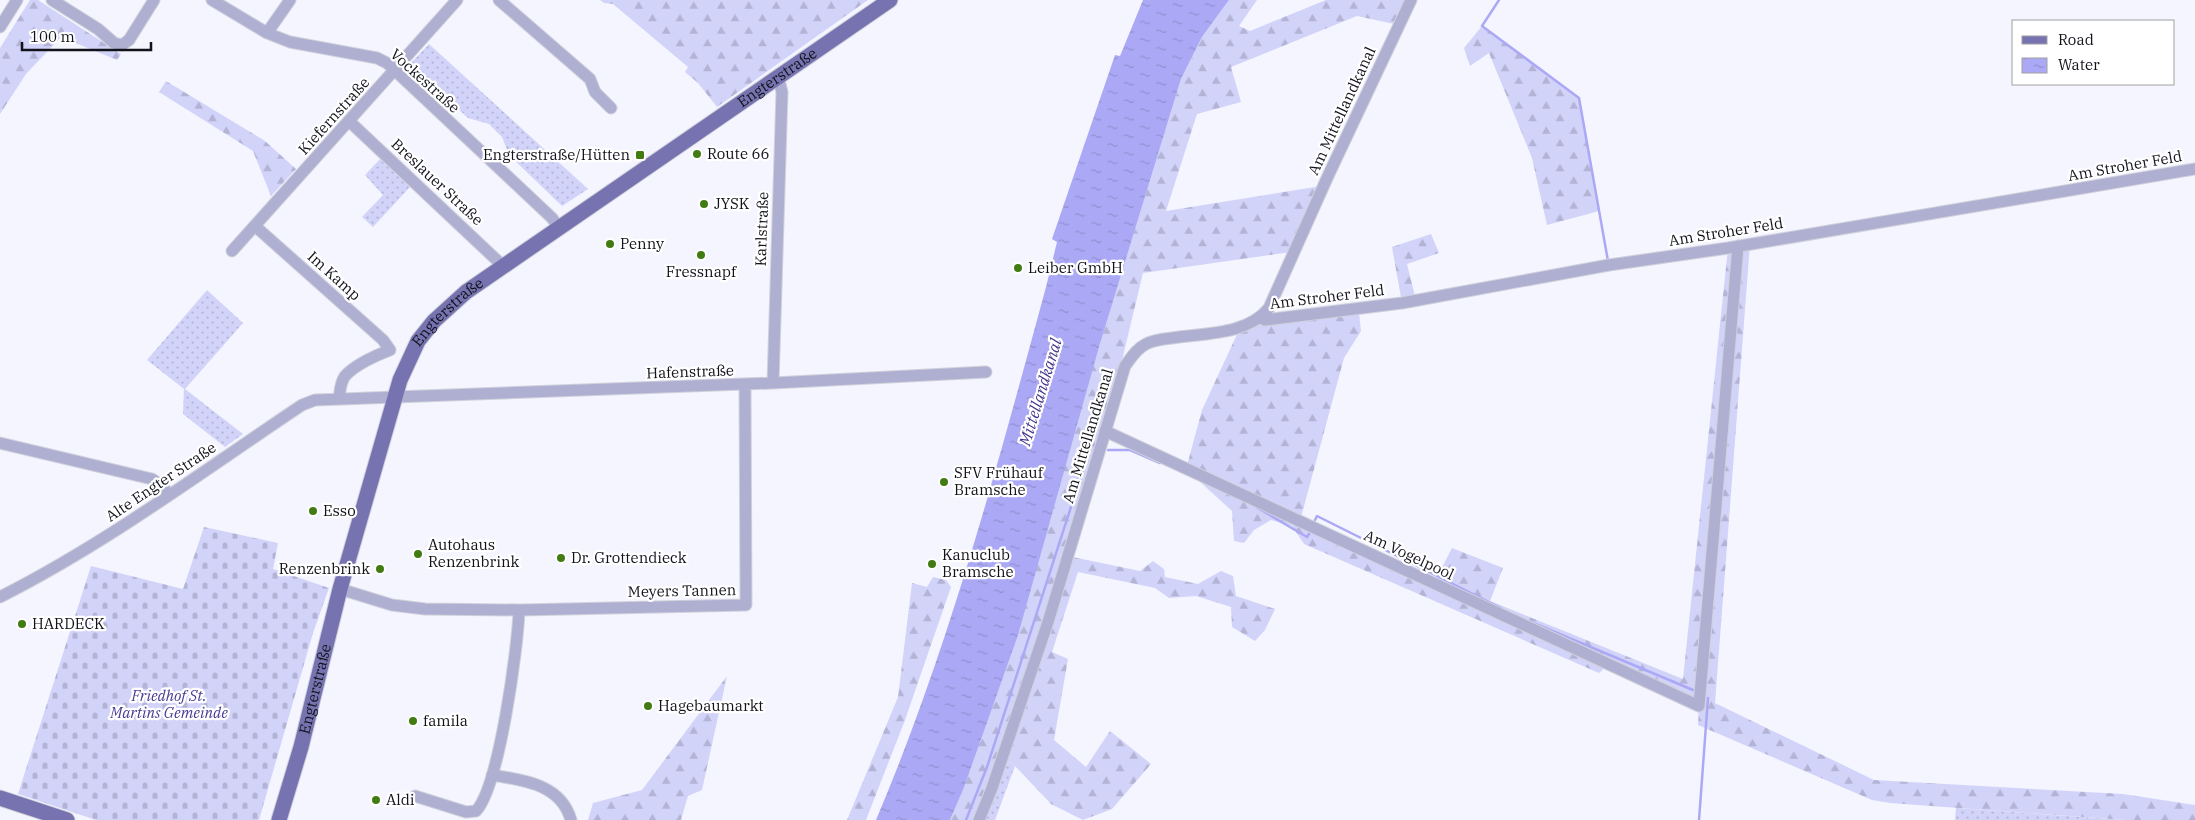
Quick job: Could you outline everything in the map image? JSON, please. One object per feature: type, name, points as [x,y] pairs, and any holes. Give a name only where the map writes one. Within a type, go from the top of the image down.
[{"type":"main road","name":"Engterstraße","points":[[279,820],[301,747],[340,589],[395,398],[407,363],[418,341],[434,321],[455,300],[890,0]]},
{"type":"main road","points":[[0,798],[67,820]]},
{"type":"street","points":[[0,27],[17,0]]},
{"type":"street","points":[[52,0],[98,29],[114,42],[122,45],[129,40],[154,0]]},
{"type":"street","name":"Vockestraße","points":[[212,0],[267,33],[290,42],[377,58],[395,70],[552,218],[559,228]]},
{"type":"street","points":[[267,33],[290,0]]},
{"type":"street","name":"Kiefernstraße","points":[[232,251],[457,0]]},
{"type":"street","points":[[499,0],[590,79],[595,92],[611,108]]},
{"type":"street","name":"Am Mittellandkanal","points":[[979,820],[992,788],[1048,622],[1125,366],[1134,352],[1147,343],[1240,328],[1261,318],[1269,308],[1328,176],[1411,0]]},
{"type":"street","name":"Karlstraße","points":[[773,383],[782,92],[776,77]]},
{"type":"street","name":"Breslauer Straße","points":[[349,121],[503,266]]},
{"type":"street","name":"Am Stroher Feld","points":[[1261,318],[1265,320],[1402,303],[1609,265],[1738,246],[2195,169]]},
{"type":"street","name":"Im Kamp","points":[[254,226],[383,340],[390,350],[374,356],[346,376],[340,385],[339,399]]},
{"type":"street","name":"Am Vogelpool","points":[[1105,431],[1699,706],[1738,246]]},
{"type":"street","name":"Hafenstraße","points":[[395,398],[773,383],[986,372]]},
{"type":"street","name":"Meyers Tannen","points":[[340,589],[392,605],[425,609],[519,610],[746,605],[744,384]]},
{"type":"street","name":"Alte Engter Straße","points":[[0,597],[58,567],[169,495],[302,404],[315,400],[395,398]]},
{"type":"street","points":[[0,442],[152,479],[163,487],[169,495]]},
{"type":"street","points":[[415,796],[466,812],[476,811],[482,805],[492,775],[518,641],[519,610]]},
{"type":"street","points":[[492,775],[537,783],[551,791],[561,801],[571,820]]},
{"type":"green space","points":[[30,0],[38,0],[121,54],[117,60],[61,37],[26,74],[0,114],[0,48]]},
{"type":"green space","points":[[600,0],[868,0],[717,107],[698,83],[685,72],[688,67],[613,4],[604,3]]},
{"type":"green space","points":[[1229,0],[1257,0],[1239,26],[1250,31],[1326,0],[1411,0],[1399,25],[1357,16],[1231,67],[1241,102],[1197,114],[1166,211],[1321,186],[1291,252],[1143,273],[1105,431],[1068,556],[1140,571],[1153,561],[1164,569],[1165,577],[1198,584],[1221,571],[1233,576],[1236,596],[1275,609],[1265,630],[1255,641],[1232,627],[1231,607],[1196,596],[1169,598],[1155,588],[1078,572],[1052,652],[1068,659],[1054,740],[1086,767],[1110,731],[1151,764],[1112,809],[1083,820],[1051,804],[1015,766],[1003,757],[979,820],[950,820],[963,790],[1181,79],[1202,37]]},
{"type":"green space","points":[[1482,26],[1579,98],[1599,211],[1547,225],[1532,158],[1489,53],[1470,66],[1464,48]]},
{"type":"green space","points":[[429,44],[588,189],[562,206],[509,155],[502,137],[489,124],[468,118],[410,64]]},
{"type":"green space","points":[[166,81],[265,141],[296,169],[271,196],[253,151],[159,92]]},
{"type":"green space","points":[[380,159],[410,187],[373,227],[362,217],[383,195],[365,175]]},
{"type":"green space","points":[[1431,234],[1439,253],[1407,264],[1416,300],[1402,303],[1392,247]]},
{"type":"green space","points":[[1750,244],[1715,703],[1874,780],[2123,794],[2195,805],[2195,820],[2125,820],[1890,803],[1872,800],[1698,725],[1699,706],[1609,664],[1599,673],[1304,544],[1292,526],[1271,520],[1254,530],[1244,543],[1234,541],[1232,511],[1186,469],[1202,410],[1239,330],[1254,328],[1261,315],[1358,303],[1361,331],[1344,358],[1300,521],[1434,583],[1452,548],[1503,568],[1490,601],[1683,679],[1728,248]]},
{"type":"green space","points":[[207,290],[243,323],[185,389],[243,434],[225,447],[183,414],[184,389],[147,360]]},
{"type":"green space","name":"Friedhof St. Martins Gemeinde","points":[[204,527],[278,543],[273,569],[329,588],[313,633],[259,820],[96,820],[18,794],[91,566],[183,589]]},
{"type":"green space","points":[[933,577],[946,580],[951,587],[905,720],[866,820],[847,820],[898,697],[912,583],[927,587]]},
{"type":"green space","points":[[727,676],[702,790],[688,796],[681,820],[588,820],[593,803],[642,790]]},
{"type":"green space","points":[[1003,757],[1015,766],[995,820],[979,820]]},
{"type":"green space","points":[[1956,808],[2125,820],[1955,820]]},
{"type":"water","name":"Mittellandkanal","points":[[1143,0],[1229,0],[1202,37],[1181,79],[1099,347],[1018,635],[963,790],[950,820],[876,820],[926,689],[970,556],[1046,287],[1057,242],[1052,239],[1115,55],[1120,56]]},
{"type":"waterway","points":[[1499,0],[1482,26],[1579,98],[1608,261]]},
{"type":"waterway","points":[[966,820],[987,767],[1091,445],[1096,447]]},
{"type":"waterway","points":[[1108,450],[1130,450],[1160,463]]},
{"type":"waterway","points":[[1256,507],[1307,537],[1309,534]]},
{"type":"waterway","points":[[1315,520],[1317,516],[1501,608]]},
{"type":"waterway","points":[[1531,622],[1693,690]]},
{"type":"waterway","points":[[1699,820],[1708,698]]},
{"type":"place","name":"Route 66","points":[[697,154]]},
{"type":"place","name":"Engterstraße/Hütten","points":[[640,155]]},
{"type":"place","name":"JYSK","points":[[704,204]]},
{"type":"place","name":"Penny","points":[[610,244]]},
{"type":"place","name":"Fressnapf","points":[[701,255]]},
{"type":"place","name":"Leiber GmbH","points":[[1018,268]]},
{"type":"place","name":"SFV Frühauf Bramsche","points":[[944,482]]},
{"type":"place","name":"Esso","points":[[313,511]]},
{"type":"place","name":"Autohaus Renzenbrink","points":[[418,554]]},
{"type":"place","name":"Dr. Grottendieck","points":[[561,558]]},
{"type":"place","name":"Kanuclub Bramsche","points":[[932,564]]},
{"type":"place","name":"Renzenbrink","points":[[380,569]]},
{"type":"place","name":"HARDECK","points":[[22,624]]},
{"type":"place","name":"Hagebaumarkt","points":[[648,706]]},
{"type":"place","name":"famila","points":[[413,721]]},
{"type":"place","name":"Aldi","points":[[376,800]]}]
